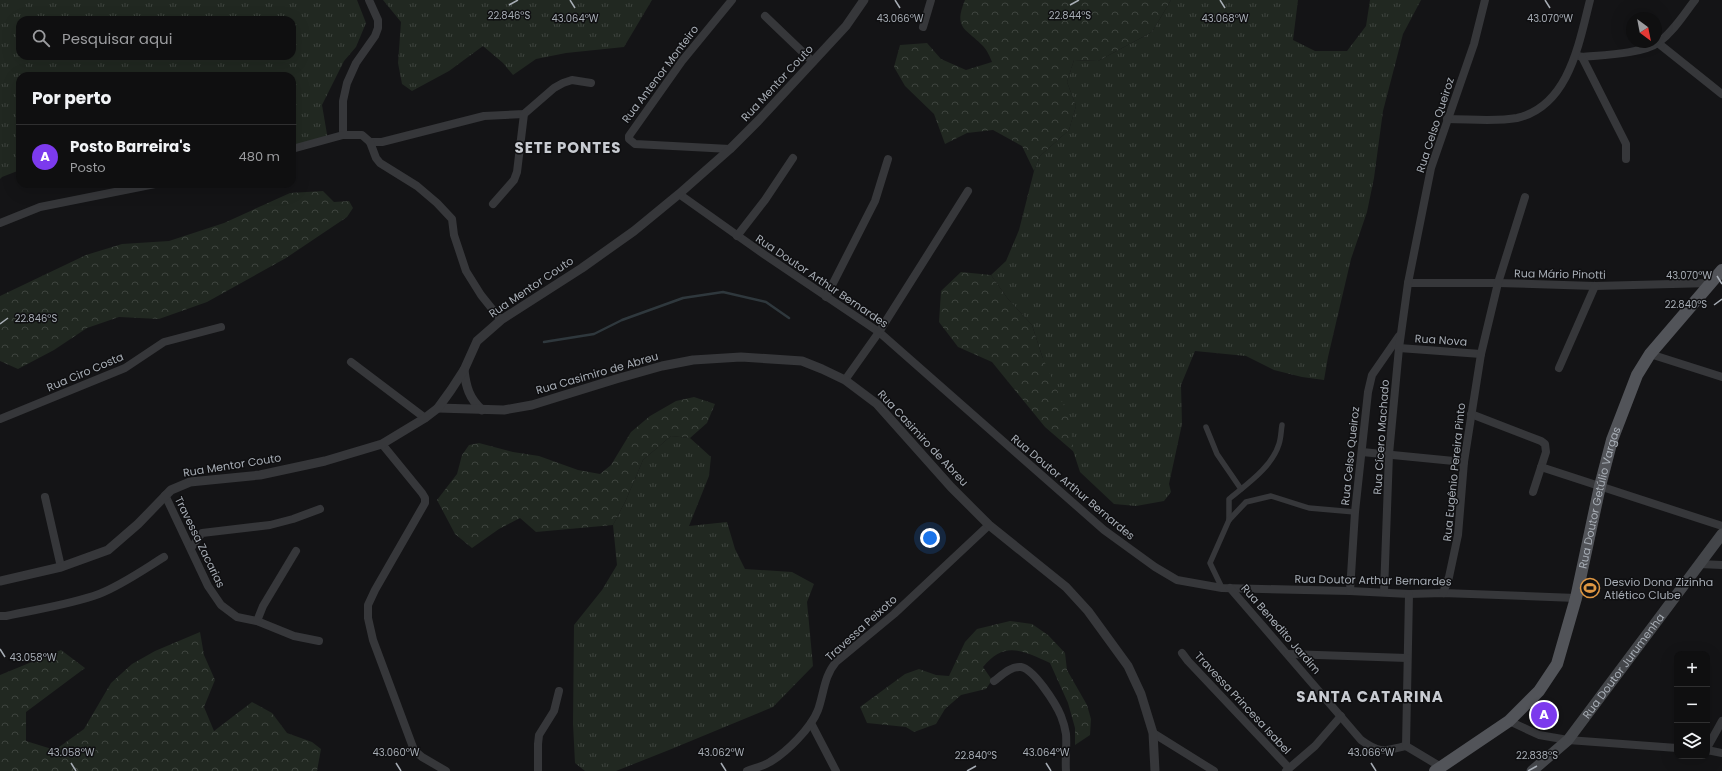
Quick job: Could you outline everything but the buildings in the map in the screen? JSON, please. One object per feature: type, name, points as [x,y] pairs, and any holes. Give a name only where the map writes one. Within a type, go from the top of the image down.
[{"type":"main road","name":"Rua Doutor Getúlio Vargas","points":[[1438,769],[1509,721],[1539,692],[1557,664],[1576,598],[1600,486],[1612,440],[1625,403],[1637,375],[1650,354],[1722,270]]},
{"type":"main road","name":"Rua Doutor Jurumenha","points":[[1532,771],[1568,740],[1722,534]]},
{"type":"street","points":[[343,135],[343,101],[348,83],[356,63],[375,36],[378,28],[378,20],[369,0]]},
{"type":"street","name":"Rua Antenor Monteiro","points":[[730,149],[635,144],[629,139],[629,136],[682,61],[732,0]]},
{"type":"street","name":"Rua Mentor Couto","points":[[0,581],[61,568],[108,550],[138,524],[165,495],[181,485],[190,482],[260,475],[326,461],[382,444],[425,418],[438,408],[464,370],[477,341],[501,320],[582,268],[634,231],[679,194],[730,149],[758,121],[846,26],[864,0]]},
{"type":"street","points":[[923,27],[931,0]]},
{"type":"street","name":"Rua Celso Queiroz","points":[[1408,283],[1431,168],[1474,44],[1486,0]]},
{"type":"street","points":[[1447,119],[1500,120],[1518,118],[1534,112],[1558,90],[1579,56],[1590,0]]},
{"type":"street","points":[[1662,39],[1695,0]]},
{"type":"street","points":[[766,16],[813,62]]},
{"type":"street","points":[[1662,46],[1722,94]]},
{"type":"street","points":[[1579,56],[1623,53],[1647,48]]},
{"type":"street","points":[[1579,56],[1626,144],[1626,159]]},
{"type":"street","points":[[370,142],[382,142],[484,116],[524,114],[563,82],[572,80],[591,83]]},
{"type":"street","points":[[493,204],[514,180],[517,172],[524,114]]},
{"type":"street","points":[[296,147],[343,135],[362,134],[370,142],[376,158],[380,163],[417,186],[437,203],[452,220],[454,235],[466,271],[501,320]]},
{"type":"street","points":[[737,236],[765,200],[793,158]]},
{"type":"street","points":[[826,297],[874,201],[888,158]]},
{"type":"street","points":[[0,223],[40,207],[135,188]]},
{"type":"street","points":[[845,380],[879,332],[968,191]]},
{"type":"street","name":"Rua Doutor Arthur Bernardes","points":[[679,194],[737,236],[879,332],[1104,530],[1155,567],[1177,580],[1194,584],[1226,588],[1576,598]]},
{"type":"street","name":"Rua Eugênio Pereira Pinto","points":[[1443,593],[1453,562],[1458,535],[1464,462],[1481,354],[1498,283],[1525,196]]},
{"type":"street","name":"Rua Mário Pinotti","points":[[1408,283],[1498,283],[1595,286],[1710,283]]},
{"type":"street","name":"Rua Cícero Machado","points":[[1384,592],[1390,454],[1399,348],[1408,283]]},
{"type":"street","points":[[1559,368],[1595,286]]},
{"type":"street","name":"Rua Ciro Costa","points":[[0,419],[125,368],[164,342],[221,327]]},
{"type":"street","name":"Rua Celso Queiroz","points":[[1350,591],[1355,512],[1368,392],[1372,375],[1401,333]]},
{"type":"street","name":"Rua Nova","points":[[1399,348],[1481,354]]},
{"type":"street","points":[[1650,354],[1722,377]]},
{"type":"street","name":"Rua Casimiro de Abreu","points":[[438,408],[504,410],[532,404],[662,366],[694,360],[741,357],[802,362],[822,369],[845,380],[879,406],[951,487],[989,525],[1066,587],[1088,611],[1128,666],[1141,694],[1153,733],[1155,771]]},
{"type":"street","points":[[351,362],[425,418]]},
{"type":"street","points":[[464,370],[466,387],[469,394],[473,402],[482,410]]},
{"type":"street","points":[[1471,414],[1543,442],[1547,447],[1533,492]]},
{"type":"street","points":[[1229,520],[1229,499],[1268,463],[1279,444],[1282,425]]},
{"type":"street","points":[[1206,427],[1217,454],[1241,489]]},
{"type":"street","points":[[382,444],[422,493],[425,498],[425,503],[375,590],[368,605],[368,618],[373,640],[414,750],[422,757],[446,771]]},
{"type":"street","points":[[1362,452],[1464,462]]},
{"type":"street","points":[[1541,467],[1722,526]]},
{"type":"street","name":"Travessa Zacarias","points":[[165,495],[208,586],[221,605],[237,617],[257,621],[294,636],[319,642]]},
{"type":"street","points":[[1226,588],[1210,563],[1229,520],[1246,502],[1271,496],[1309,508],[1355,512]]},
{"type":"street","points":[[45,497],[61,568]]},
{"type":"street","points":[[191,548],[202,534],[270,525],[293,519],[320,509]]},
{"type":"street","name":"Travessa Peixoto","points":[[748,771],[770,762],[790,746],[811,722],[818,710],[830,669],[836,662],[894,614],[989,525]]},
{"type":"street","points":[[257,621],[263,606],[296,551]]},
{"type":"street","points":[[0,616],[68,603],[98,594],[124,582],[164,557]]},
{"type":"street","points":[[1699,564],[1722,565]]},
{"type":"street","name":"Rua Benedito Jardim","points":[[1226,588],[1288,654],[1361,740],[1372,748],[1384,751],[1406,746]]},
{"type":"street","points":[[1409,594],[1406,746],[1438,769]]},
{"type":"street","name":"Travessa Princesa Isabel","points":[[1182,653],[1287,769]]},
{"type":"street","points":[[1288,654],[1407,658]]},
{"type":"street","points":[[994,680],[1016,667],[1028,669],[1034,675],[1051,697],[1061,716],[1066,735],[1066,771]]},
{"type":"street","points":[[538,771],[539,735],[554,711],[559,690]]},
{"type":"street","points":[[1287,769],[1315,746],[1341,716]]},
{"type":"street","points":[[1509,721],[1539,735],[1568,740],[1674,748]]},
{"type":"street","points":[[1710,743],[1722,721]]},
{"type":"street","points":[[811,722],[836,771]]},
{"type":"street","points":[[1153,733],[1214,771]]},
{"type":"street","points":[[1710,750],[1722,752]]},
{"type":"green space","points":[[0,0],[357,0],[366,23],[356,47],[344,61],[322,105],[328,140],[296,146],[296,72],[16,72],[16,172],[0,179]]},
{"type":"green space","points":[[383,0],[652,0],[624,47],[566,53],[536,59],[513,75],[503,63],[483,46],[449,71],[412,91],[402,84],[398,63],[401,22]]},
{"type":"green space","points":[[965,0],[1171,0],[1152,32],[1098,61],[1074,60],[1067,82],[1076,106],[1069,130],[1040,156],[1034,171],[1022,146],[993,130],[967,133],[945,144],[934,114],[905,86],[894,67],[900,45],[927,43],[941,59],[966,70],[992,62],[984,48],[963,27],[961,23],[960,17]]},
{"type":"green space","points":[[1171,0],[1298,0],[1293,40],[1315,51],[1347,51],[1366,26],[1370,0],[1421,0],[1403,34],[1383,111],[1374,178],[1367,212],[1351,259],[1324,380],[1302,377],[1274,370],[1246,356],[1195,351],[1181,385],[1182,424],[1169,484],[1171,492],[1164,501],[1136,506],[1114,504],[1080,472],[1032,325],[1008,299],[991,275],[1006,261],[1019,230],[1034,171],[1040,156],[1069,130],[1076,106],[1067,82],[1074,60],[1098,61],[1152,32]]},
{"type":"green space","points":[[323,191],[334,202],[349,201],[353,208],[347,217],[286,258],[207,302],[159,319],[119,317],[87,328],[54,350],[18,369],[0,361],[0,296],[86,255],[122,244],[169,241],[224,223],[290,193]]},
{"type":"green space","points":[[961,272],[991,275],[1008,299],[1032,325],[1042,356],[1069,417],[1074,452],[1045,427],[992,362],[958,347],[939,322],[941,291]]},
{"type":"green space","points":[[694,397],[715,404],[707,423],[690,438],[671,436],[643,460],[626,500],[613,525],[536,532],[520,518],[499,529],[472,548],[455,534],[437,500],[457,474],[462,455],[469,445],[479,443],[513,452],[539,456],[578,470],[600,474],[611,465],[631,432],[650,416],[676,401]]},
{"type":"green space","points":[[671,436],[690,438],[711,457],[709,476],[689,526],[727,522],[735,549],[745,569],[792,572],[814,584],[807,602],[813,666],[773,707],[616,771],[585,771],[575,763],[573,724],[574,625],[602,590],[617,565],[613,525],[626,500],[643,460]]},
{"type":"green space","points":[[1010,621],[1032,624],[1048,635],[1065,653],[1067,670],[1087,705],[1091,719],[1090,735],[1075,745],[1075,728],[1068,703],[1050,663],[1015,650],[999,653],[991,659],[983,667],[992,680],[986,689],[961,695],[945,709],[936,724],[914,732],[906,727],[867,723],[860,707],[905,674],[919,669],[936,675],[949,676],[965,642],[977,629]]},
{"type":"green space","points":[[200,632],[204,655],[215,680],[204,707],[214,731],[252,702],[272,713],[287,733],[312,742],[321,749],[317,771],[0,771],[0,675],[61,650],[85,668],[26,712],[26,741],[55,750],[84,729],[111,683],[132,664],[155,651]]},
{"type":"waterway","points":[[544,342],[594,334],[622,320],[683,298],[723,292],[766,302],[789,318]]},
{"type":"place","name":"Desvio Dona Zizinha Atlético Clube","points":[[1590,588]]},
{"type":"place","name":"Posto Barreira's","points":[[1544,715]]},
{"type":"district","name":"SETE PONTES","points":[[568,147]]},
{"type":"district","name":"SANTA CATARINA","points":[[1370,696]]}]
